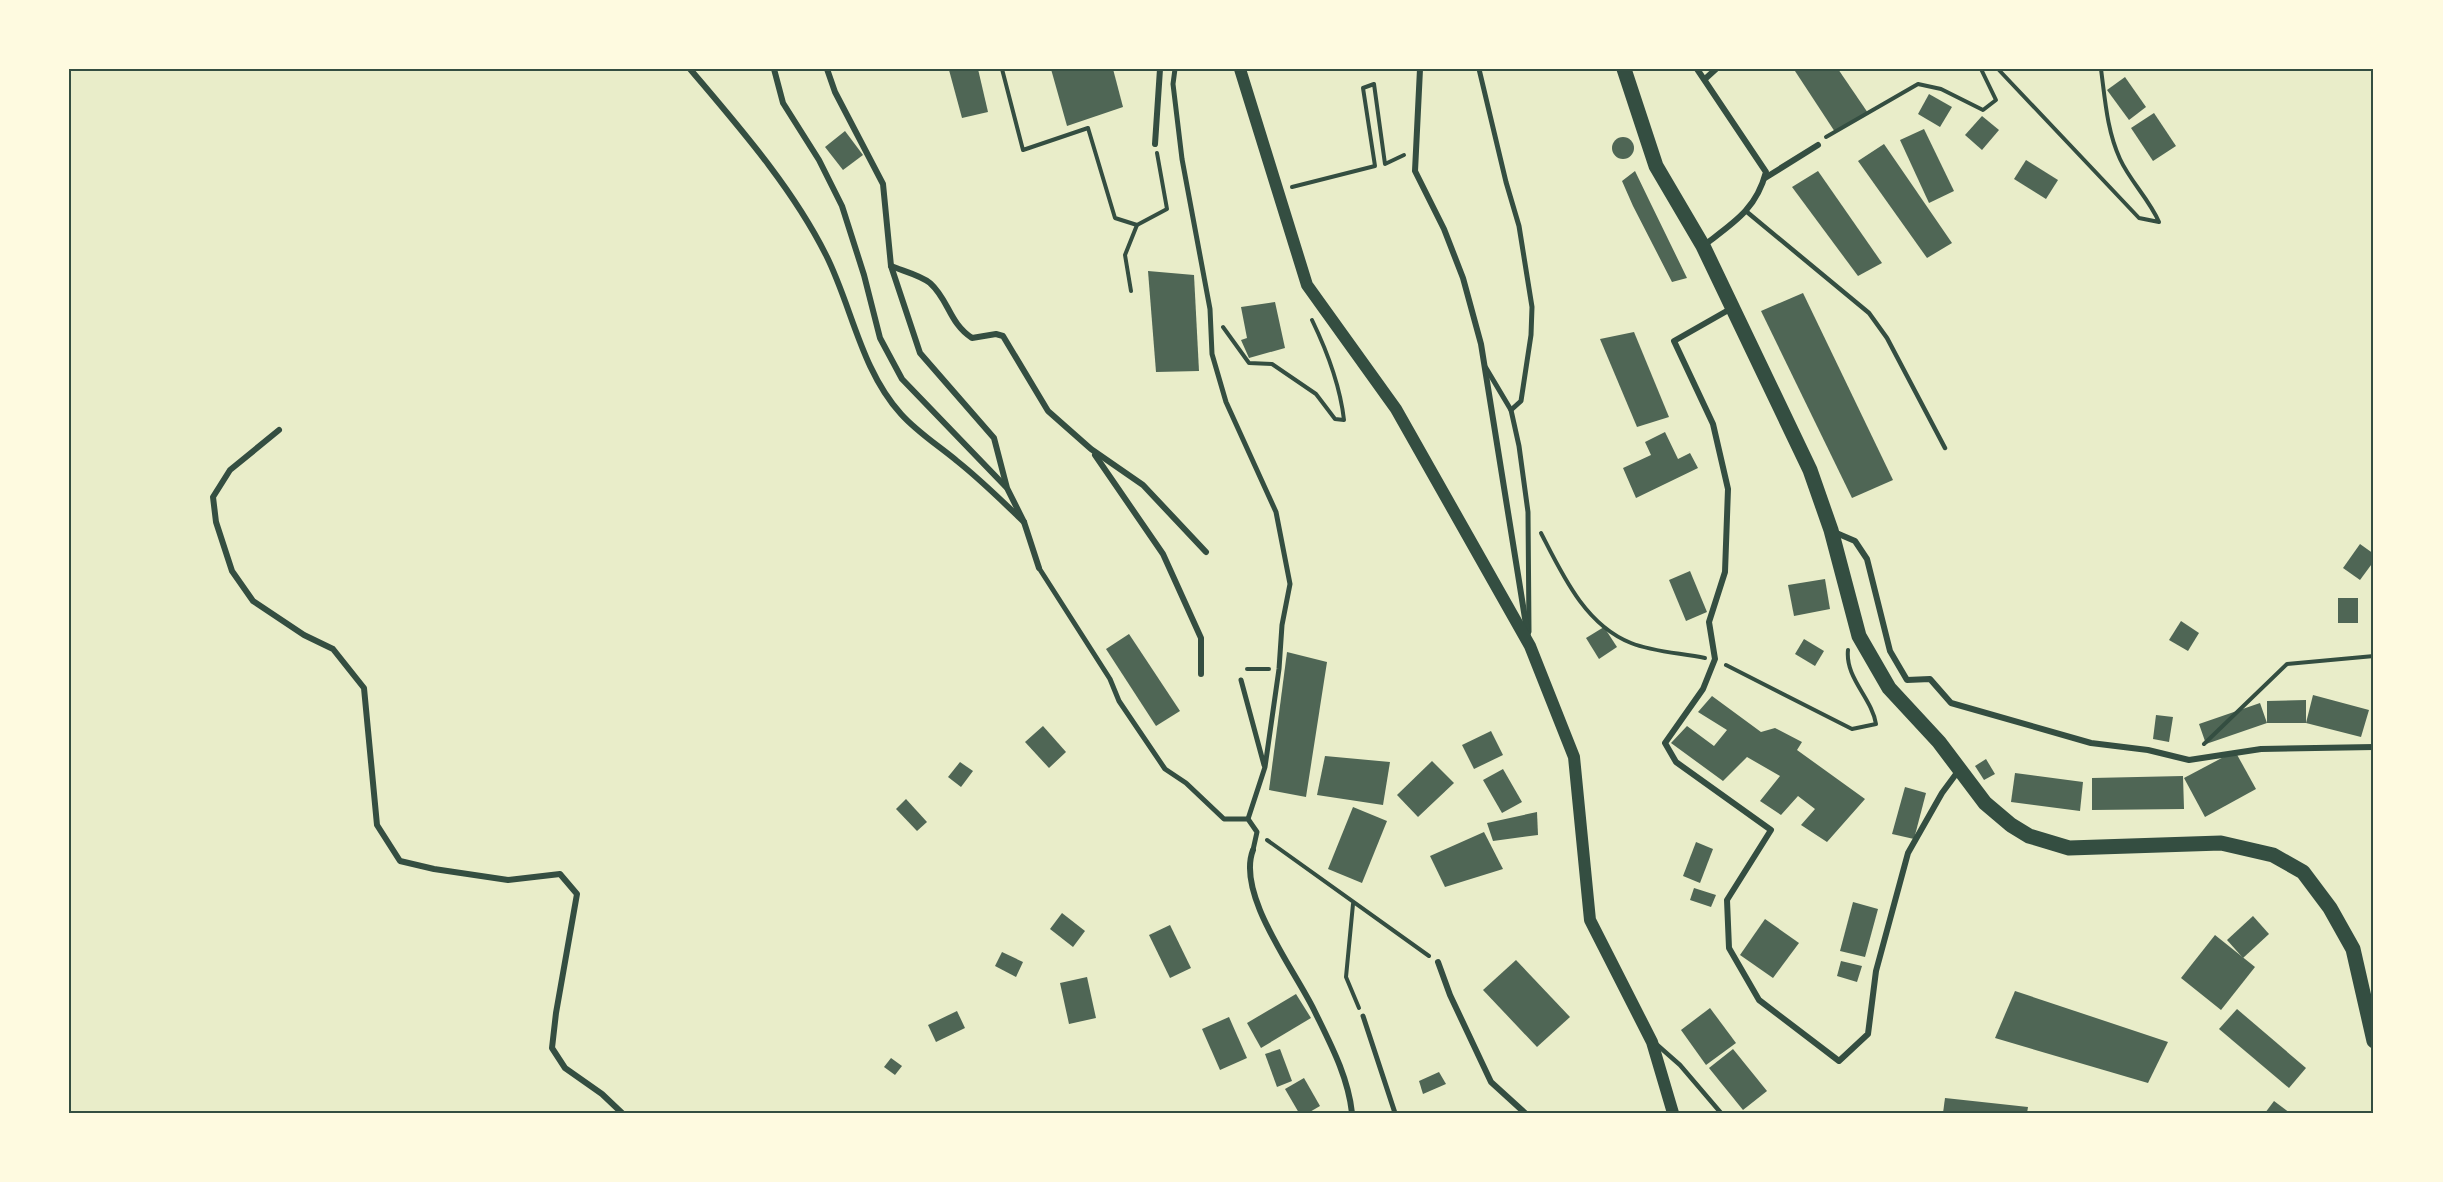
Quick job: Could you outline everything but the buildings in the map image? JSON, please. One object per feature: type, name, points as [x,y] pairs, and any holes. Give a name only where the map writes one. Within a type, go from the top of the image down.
[{"type":"highway","points":[[1624,69],[1656,166],[1703,246],[1798,441],[1831,530],[1852,616],[1868,656],[1889,688],[1939,742],[1997,815],[2029,836],[2069,848],[2221,843],[2274,855],[2303,872],[2330,908],[2353,948],[2374,1041]]},
{"type":"main road","points":[[1240,69],[1307,285],[1396,409],[1530,646],[1574,757],[1590,920],[1652,1042],[1673,1113]]},
{"type":"street","points":[[690,69],[793,198],[812,227],[828,258],[867,356],[886,393],[902,415],[986,484],[1024,522]]},
{"type":"street","points":[[774,69],[783,103],[819,160],[842,206],[864,275],[880,338],[902,379],[1007,488]]},
{"type":"street","points":[[827,69],[835,92],[883,184],[891,266],[920,353],[994,438],[1007,488],[1024,522],[1039,568],[1110,679],[1119,701],[1165,769],[1186,783],[1224,819],[1248,819]]},
{"type":"street","points":[[1155,144],[1160,69]]},
{"type":"street","points":[[1175,69],[1173,84],[1182,159],[1210,309],[1212,354],[1226,402],[1276,512],[1286,551],[1290,584],[1282,625],[1279,669],[1265,767],[1248,819]]},
{"type":"street","points":[[1419,69],[1415,171],[1444,229],[1463,278],[1485,365],[1530,646]]},
{"type":"street","points":[[1479,69],[1519,226],[1532,308],[1521,401],[1511,410]]},
{"type":"street","points":[[1697,69],[1766,172],[1762,190],[1748,212],[1703,246]]},
{"type":"street","points":[[1705,79],[1716,69]]},
{"type":"street","points":[[1765,179],[1818,145]]},
{"type":"street","points":[[891,266],[929,282],[942,298],[958,329],[972,338],[996,334],[1003,336],[1048,411],[1091,449],[1143,485],[1206,552]]},
{"type":"street","points":[[1734,307],[1674,341],[1713,424],[1728,489],[1725,572],[1709,622],[1714,659],[1703,688],[1665,743],[1676,762],[1771,830],[1727,900],[1729,948],[1759,1000],[1839,1061],[1868,1034],[1876,971],[1908,853],[1942,793],[1959,770]]},
{"type":"street","points":[[1485,365],[1511,410],[1519,446],[1528,512],[1530,646]]},
{"type":"street","points":[[279,430],[230,470],[213,497],[216,522],[232,571],[252,601],[333,649],[364,688],[377,825],[400,861],[434,869],[507,880],[560,874],[577,894],[552,1048],[565,1068],[602,1094],[622,1113]]},
{"type":"street","points":[[1091,449],[1163,554],[1201,638],[1201,674]]},
{"type":"street","points":[[1831,530],[1855,541],[1867,559],[1890,651],[1907,680],[1930,679],[1951,703],[2091,743],[2148,750],[2188,759],[2261,749],[2374,747]]},
{"type":"street","points":[[1241,680],[1265,767]]},
{"type":"street","points":[[1248,819],[1257,832],[1247,864],[1256,902],[1272,936],[1313,1008],[1349,1087],[1352,1113]]},
{"type":"street","points":[[1438,962],[1450,995],[1491,1082],[1525,1113]]},
{"type":"street","points":[[1363,1016],[1395,1113]]},
{"type":"lane","points":[[1748,212],[1869,313],[1887,338],[1946,448]]},
{"type":"lane","points":[[1652,1042],[1680,1065],[1721,1113]]},
{"type":"path","points":[[1002,69],[1023,150],[1088,129],[1114,218],[1137,225]]},
{"type":"path","points":[[1818,145],[1844,125],[1918,84],[1941,89],[1983,110],[1995,100],[1981,69]]},
{"type":"path","points":[[1998,69],[2139,218],[2159,222],[2151,204],[2120,160],[2107,115],[2102,69]]},
{"type":"path","points":[[1278,190],[1376,166],[1363,88],[1374,84],[1385,164],[1416,149]]},
{"type":"path","points":[[1131,291],[1125,255],[1137,225],[1167,209],[1155,144]]},
{"type":"path","points":[[1210,309],[1249,363],[1272,364],[1316,394],[1335,419],[1344,420],[1342,400],[1326,352],[1308,314]]},
{"type":"path","points":[[2188,759],[2287,664],[2374,656]]},
{"type":"path","points":[[1242,668],[1279,669]]},
{"type":"path","points":[[1257,832],[1353,904],[1438,962]]},
{"type":"path","points":[[1353,904],[1346,977],[1363,1016]]}]
